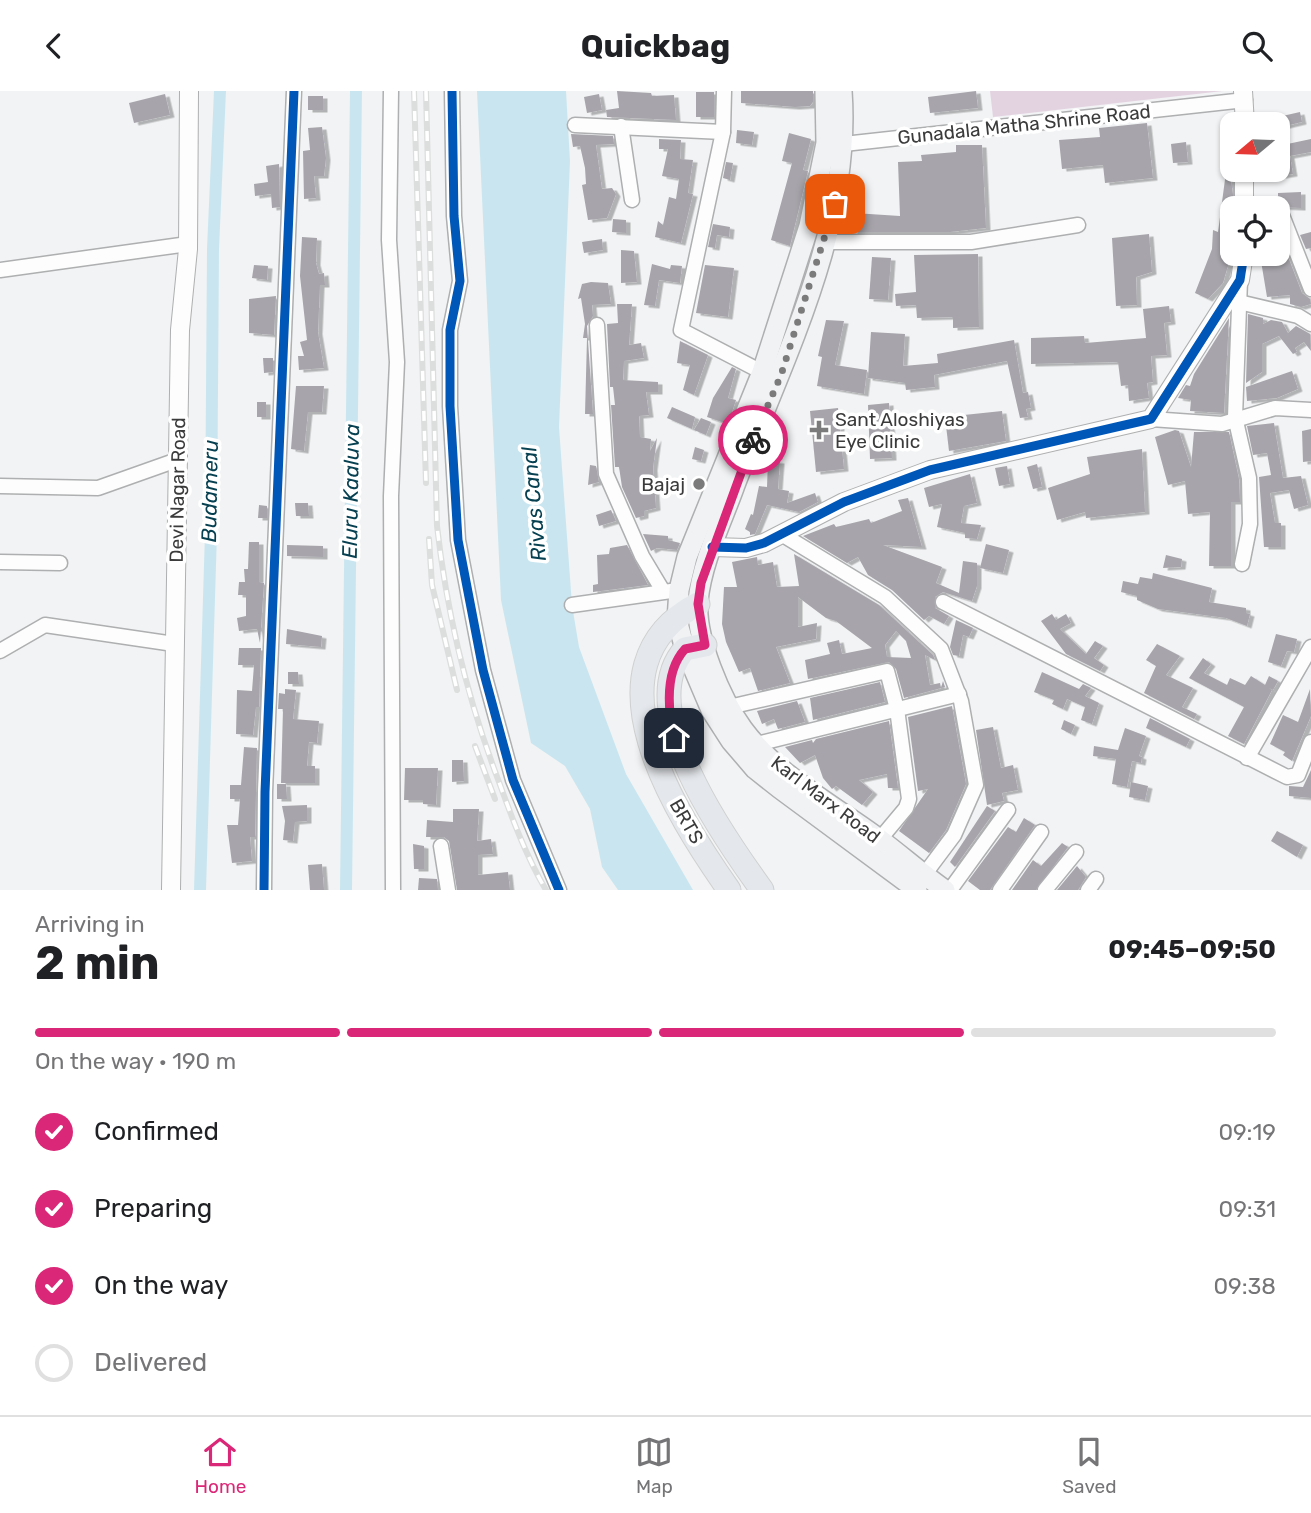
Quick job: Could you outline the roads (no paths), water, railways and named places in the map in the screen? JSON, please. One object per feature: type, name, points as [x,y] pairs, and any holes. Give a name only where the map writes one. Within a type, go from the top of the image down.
[{"type":"main road","name":"Karl Marx Road","points":[[825,91],[826,143],[809,226],[762,372],[671,590],[677,615],[729,707],[757,744],[794,780],[880,839],[921,883]]},
{"type":"main road","name":"Karl Marx Road","points":[[842,91],[844,144],[840,183],[781,375],[758,424],[712,547],[698,604],[695,647],[711,710],[755,769],[921,883],[945,890]]},
{"type":"main road","name":"BRTS","points":[[698,604],[677,615],[663,629],[647,664],[643,694],[645,729],[663,779],[729,890]]},
{"type":"main road","name":"BRTS","points":[[695,647],[673,671],[669,712],[674,738],[728,840],[762,890]]},
{"type":"street","name":"Devi Nagar Road","points":[[171,890],[177,460],[180,331],[188,244],[189,91]]},
{"type":"street","points":[[264,890],[265,792],[294,91]]},
{"type":"street","points":[[391,91],[389,240],[397,362],[391,496],[393,890]]},
{"type":"street","points":[[452,91],[454,216],[460,281],[450,330],[450,407],[458,540],[483,670],[513,780],[559,890]]},
{"type":"street","points":[[724,91],[723,132],[681,330],[762,372]]},
{"type":"street","name":"Gunadala Matha Shrine Road","points":[[844,144],[1244,96]]},
{"type":"street","points":[[575,125],[723,132]]},
{"type":"street","points":[[621,126],[632,200]]},
{"type":"street","points":[[824,242],[971,242],[1077,225]]},
{"type":"street","points":[[1290,235],[1311,289]]},
{"type":"street","points":[[0,270],[188,244]]},
{"type":"street","points":[[1242,266],[1235,417],[1248,478],[1250,524],[1242,564]]},
{"type":"street","points":[[1151,419],[1240,280]]},
{"type":"street","points":[[1239,302],[1297,316],[1311,324]]},
{"type":"street","points":[[597,325],[600,423],[606,474],[642,556],[671,590]]},
{"type":"street","points":[[712,547],[746,548],[783,535],[844,502],[930,470],[1151,419],[1222,424],[1235,417],[1275,408],[1311,410]]},
{"type":"street","points":[[0,486],[98,488],[177,460]]},
{"type":"street","points":[[783,535],[885,597],[941,649],[958,694],[976,785],[959,827],[921,883]]},
{"type":"street","points":[[0,562],[60,563]]},
{"type":"street","points":[[572,605],[671,590]]},
{"type":"street","points":[[943,602],[1247,758],[1293,777],[1298,775],[1311,742]]},
{"type":"street","points":[[0,650],[45,625],[174,644]]},
{"type":"street","points":[[1247,758],[1311,647]]},
{"type":"street","points":[[729,707],[881,670],[890,675],[909,799],[906,808],[880,839]]},
{"type":"street","points":[[757,744],[958,694]]},
{"type":"street","points":[[950,890],[1008,810]]},
{"type":"street","points":[[1000,890],[1041,832]]},
{"type":"street","points":[[441,846],[448,890]]},
{"type":"street","points":[[1045,890],[1076,852]]},
{"type":"water","name":"Rivas Canal","points":[[477,91],[566,91],[570,161],[559,427],[572,605],[579,647],[626,774],[693,890],[618,890],[602,867],[590,809],[565,766],[531,743],[501,600]]},
{"type":"waterway","name":"Budameru","points":[[200,890],[211,533],[213,249],[220,91]]},
{"type":"waterway","name":"Eluru Kaaluva","points":[[346,890],[356,91]]},
{"type":"railway","points":[[414,91],[426,483]]},
{"type":"railway","points":[[426,91],[437,526],[441,559],[460,656],[477,719],[514,823],[546,890]]},
{"type":"railway","points":[[429,539],[432,585],[457,690]]},
{"type":"railway","points":[[475,746],[495,799]]},
{"type":"place","name":"Sant Aloshiyas Eye Clinic","points":[[819,430]]},
{"type":"place","name":"Bajaj","points":[[699,484]]}]
